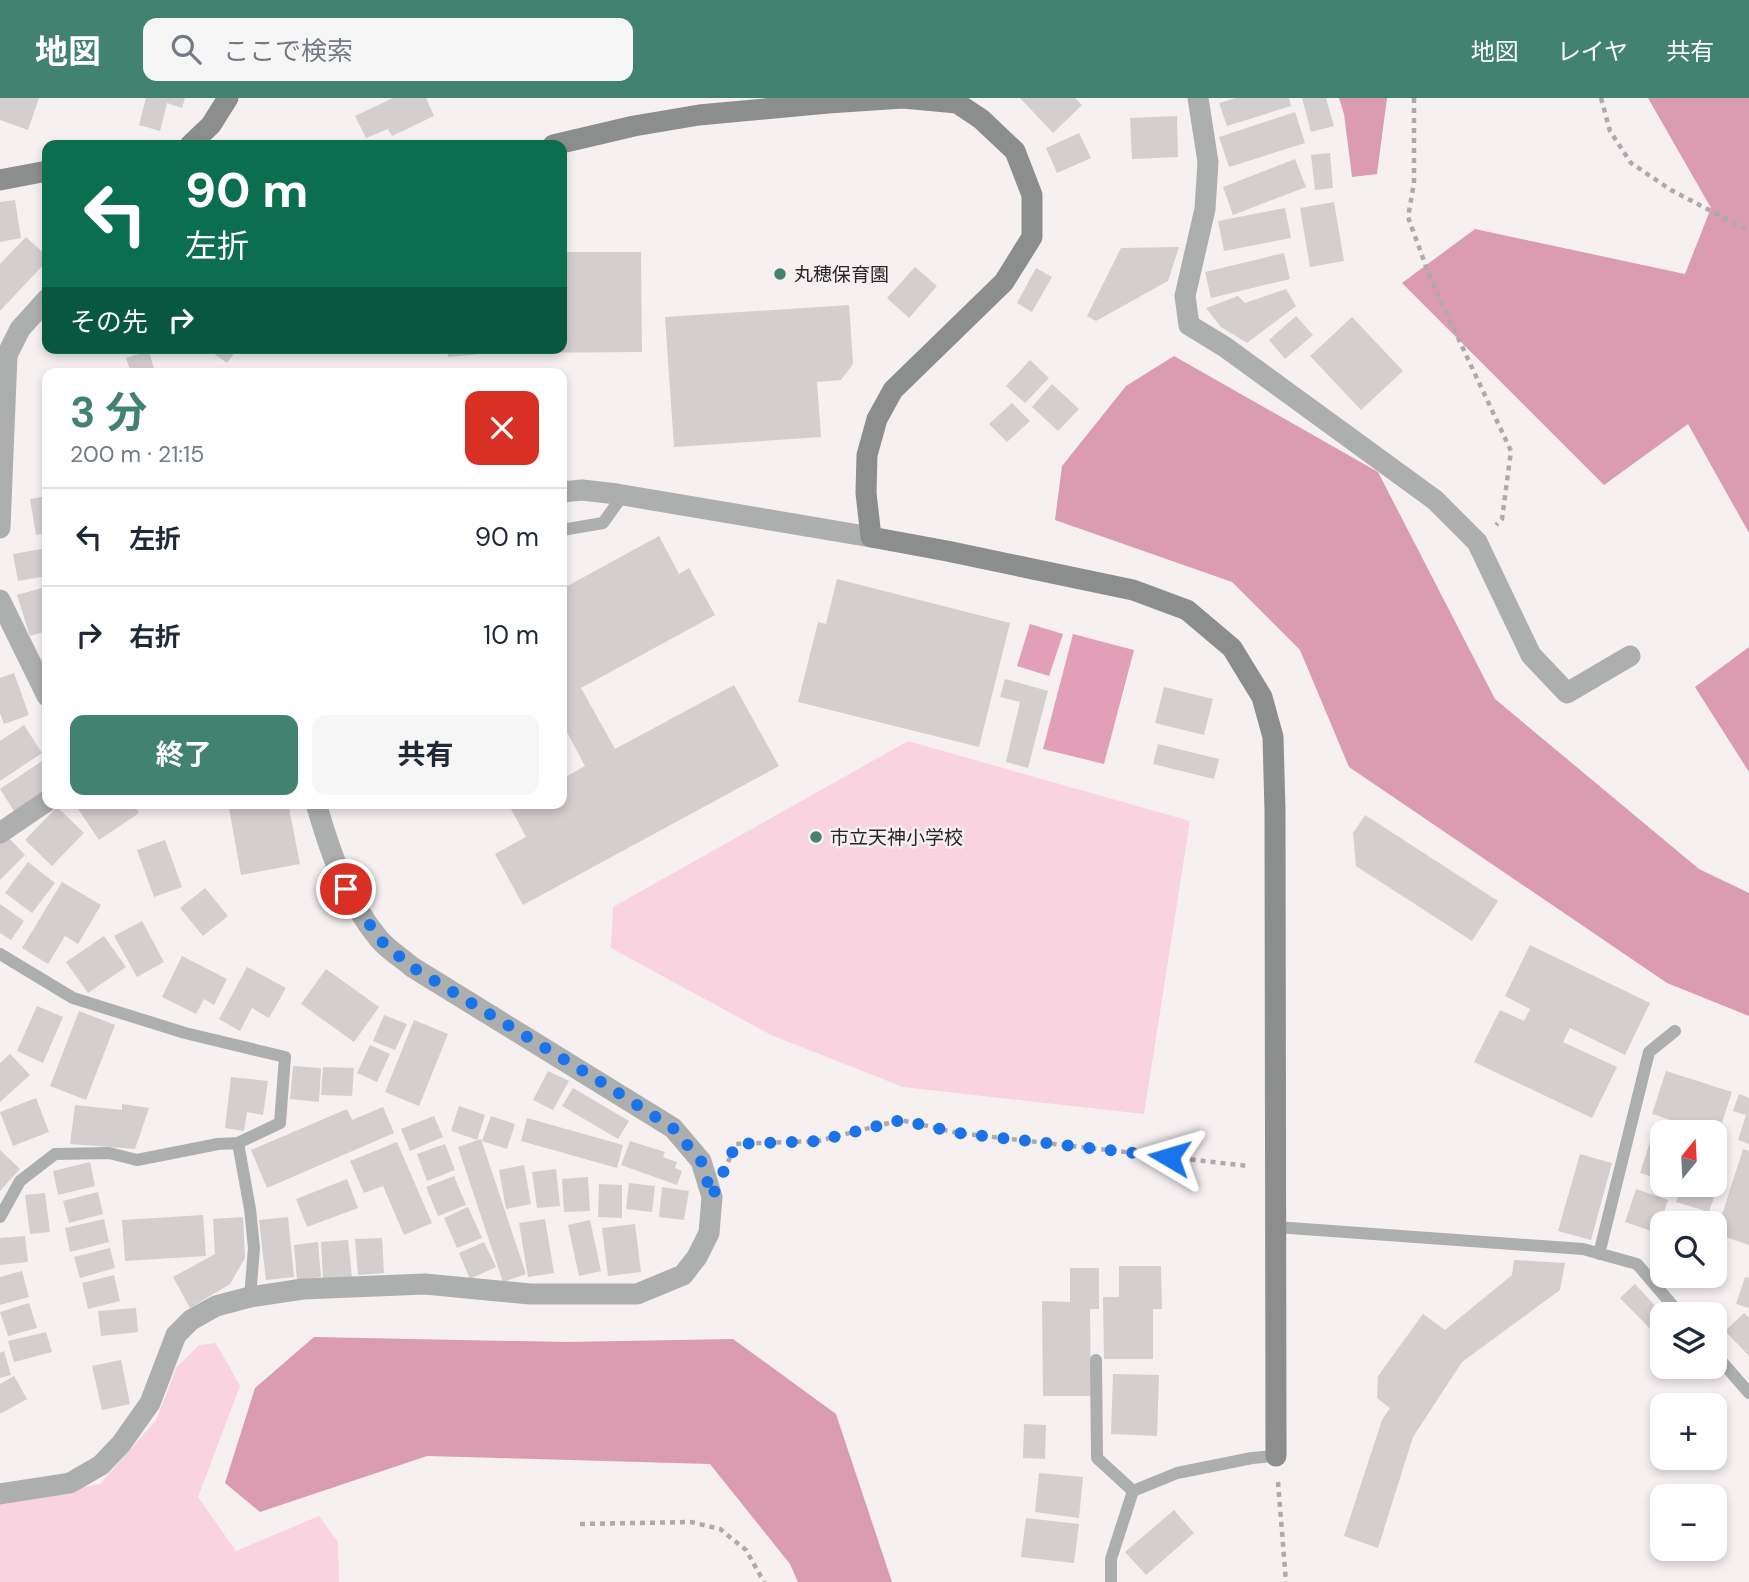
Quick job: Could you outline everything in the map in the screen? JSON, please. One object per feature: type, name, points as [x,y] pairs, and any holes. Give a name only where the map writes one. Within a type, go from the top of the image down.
[{"type":"street","points":[[195,140],[211,125],[228,98]]},
{"type":"street","points":[[567,142],[621,128],[699,115],[902,98],[957,103],[981,119],[1015,151],[1032,195],[1032,237],[1004,282],[892,390],[877,419],[867,455],[866,493],[871,537]]},
{"type":"street","points":[[1198,98],[1208,162],[1205,209],[1185,296],[1189,325],[1225,347],[1435,500],[1477,542],[1531,655],[1567,693],[1629,656]]},
{"type":"street","points":[[0,180],[42,172]]},
{"type":"street","points":[[0,528],[7,355],[20,329],[42,305]]},
{"type":"street","points":[[567,492],[582,490],[623,495],[871,537],[1133,590],[1187,610],[1232,648],[1262,697],[1274,749],[1276,1456]]},
{"type":"street","points":[[0,600],[42,686]]},
{"type":"street","points":[[0,833],[42,804]]},
{"type":"street","points":[[0,1494],[70,1483],[101,1465],[121,1444],[150,1403],[176,1335],[191,1321],[216,1306],[250,1297],[303,1289],[425,1284],[530,1294],[637,1294],[683,1275],[697,1257],[709,1233],[712,1197],[701,1161],[673,1128],[412,967],[380,940],[346,889],[330,854],[318,809]]},
{"type":"lane","points":[[567,529],[603,523],[623,495]]},
{"type":"lane","points":[[0,954],[73,998],[185,1032],[285,1057],[279,1123],[238,1143],[218,1144],[137,1160],[110,1153],[55,1154],[20,1181],[0,1217]]},
{"type":"lane","points":[[1600,1254],[1649,1052],[1675,1031]]},
{"type":"lane","points":[[238,1143],[254,1248],[250,1297]]},
{"type":"lane","points":[[1276,1227],[1583,1249],[1637,1264],[1670,1302]]},
{"type":"lane","points":[[1096,1360],[1097,1458],[1133,1492]]},
{"type":"lane","points":[[1727,1368],[1749,1394]]},
{"type":"lane","points":[[1111,1582],[1111,1559],[1133,1492],[1177,1474],[1252,1458],[1276,1456]]},
{"type":"path","points":[[1414,98],[1414,183],[1408,217],[1431,280],[1511,451],[1502,519],[1477,542]]},
{"type":"path","points":[[1601,98],[1610,131],[1631,163],[1671,190],[1749,231]]},
{"type":"path","points":[[712,1197],[736,1144],[818,1141],[901,1120],[958,1133],[1248,1166]]},
{"type":"path","points":[[1276,1456],[1286,1582]]},
{"type":"path","points":[[580,1524],[691,1522],[720,1529],[746,1550],[764,1582]]},
{"type":"shaded area","points":[[1339,98],[1387,98],[1377,174],[1352,177],[1344,114]]},
{"type":"shaded area","points":[[1648,98],[1749,98],[1749,533],[1688,424],[1604,485],[1402,283],[1475,229],[1685,274],[1711,208]]},
{"type":"shaded area","points":[[1174,356],[1378,472],[1495,699],[1699,869],[1749,893],[1749,1016],[1667,983],[1349,767],[1300,650],[1232,582],[1055,520],[1062,466],[1126,386]]},
{"type":"shaded area","points":[[1030,624],[1063,634],[1049,676],[1017,666]]},
{"type":"shaded area","points":[[1073,634],[1134,650],[1104,764],[1043,749]]},
{"type":"shaded area","points":[[1749,647],[1749,772],[1695,687]]},
{"type":"shaded area","points":[[908,741],[1190,821],[1144,1114],[903,1087],[771,1035],[611,948],[613,907]]},
{"type":"shaded area","points":[[314,1337],[566,1342],[733,1339],[836,1414],[892,1582],[798,1582],[790,1564],[710,1464],[427,1456],[260,1512],[225,1483],[255,1388]]},
{"type":"shaded area","points":[[216,1343],[240,1386],[198,1497],[236,1551],[319,1516],[338,1542],[339,1582],[0,1582],[0,1504],[100,1484],[156,1420],[177,1367],[199,1345]]},
{"type":"building","points":[[0,98],[39,98],[28,130],[0,120]]},
{"type":"building","points":[[146,98],[185,98],[182,108],[167,103],[160,131],[139,125]]},
{"type":"building","points":[[393,98],[426,98],[434,116],[392,136],[388,129],[366,138],[355,116]]},
{"type":"building","points":[[1020,98],[1075,98],[1082,105],[1053,133]]},
{"type":"building","points":[[1236,98],[1289,98],[1291,106],[1227,126],[1219,103]]},
{"type":"building","points":[[1302,98],[1326,98],[1334,126],[1311,132]]},
{"type":"building","points":[[1295,112],[1305,143],[1229,167],[1219,137]]},
{"type":"building","points":[[1177,116],[1178,157],[1132,159],[1130,118]]},
{"type":"building","points":[[1079,133],[1091,158],[1057,173],[1046,148]]},
{"type":"building","points":[[1330,153],[1333,188],[1315,190],[1311,155]]},
{"type":"building","points":[[1295,159],[1306,187],[1233,215],[1223,187]]},
{"type":"building","points":[[15,200],[21,238],[0,242],[0,202]]},
{"type":"building","points":[[1334,202],[1344,261],[1310,267],[1300,208]]},
{"type":"building","points":[[1285,208],[1291,238],[1224,251],[1218,221]]},
{"type":"building","points":[[26,237],[42,251],[42,266],[0,311],[0,264]]},
{"type":"building","points":[[1179,247],[1168,281],[1096,321],[1087,316],[1121,248]]},
{"type":"building","points":[[567,252],[641,252],[642,352],[567,353]]},
{"type":"building","points":[[1284,253],[1290,279],[1211,298],[1205,272]]},
{"type":"building","points":[[915,267],[937,286],[909,318],[887,298]]},
{"type":"building","points":[[1036,268],[1052,277],[1032,312],[1017,303]]},
{"type":"building","points":[[1286,289],[1296,306],[1247,343],[1221,327],[1206,308],[1238,296],[1245,303]]},
{"type":"building","points":[[849,305],[853,364],[841,380],[817,382],[821,437],[674,447],[665,317]]},
{"type":"building","points":[[1296,316],[1313,335],[1285,359],[1269,340]]},
{"type":"building","points":[[1352,317],[1403,371],[1361,410],[1310,356]]},
{"type":"building","points":[[150,354],[154,368],[129,368],[126,358]]},
{"type":"building","points":[[214,354],[234,354],[227,363]]},
{"type":"building","points":[[448,354],[481,354],[448,357]]},
{"type":"building","points":[[1030,360],[1049,378],[1025,403],[1006,386]]},
{"type":"building","points":[[1052,384],[1079,409],[1058,431],[1032,407]]},
{"type":"building","points":[[1012,403],[1030,421],[1007,442],[989,424]]},
{"type":"building","points":[[42,497],[42,534],[36,535],[30,499]]},
{"type":"building","points":[[659,536],[679,574],[689,568],[715,615],[581,688],[615,749],[734,685],[779,766],[523,905],[495,854],[526,837],[511,809],[567,809],[567,776],[585,766],[567,732],[567,586]]},
{"type":"building","points":[[42,549],[42,577],[18,581],[13,554]]},
{"type":"building","points":[[837,579],[1010,623],[979,747],[798,702],[818,622],[826,624]]},
{"type":"building","points":[[42,588],[42,632],[30,636],[17,595]]},
{"type":"building","points":[[14,673],[29,715],[4,724],[0,713],[0,678]]},
{"type":"building","points":[[1005,679],[1048,691],[1028,768],[1006,762],[1020,702],[1000,697]]},
{"type":"building","points":[[1164,687],[1213,699],[1204,735],[1155,723]]},
{"type":"building","points":[[24,725],[42,753],[0,781],[0,741]]},
{"type":"building","points":[[1158,744],[1219,759],[1214,779],[1153,764]]},
{"type":"building","points":[[42,761],[42,792],[14,811],[0,789]]},
{"type":"building","points":[[55,809],[59,809],[84,833],[52,866],[25,840]]},
{"type":"building","points":[[78,809],[137,809],[139,813],[99,840]]},
{"type":"building","points":[[229,809],[289,809],[300,864],[241,875]]},
{"type":"building","points":[[1365,815],[1498,901],[1472,941],[1356,866],[1353,833]]},
{"type":"building","points":[[7,836],[25,855],[0,880],[0,842]]},
{"type":"building","points":[[165,840],[182,887],[154,897],[137,850]]},
{"type":"building","points":[[28,862],[55,883],[32,913],[5,893]]},
{"type":"building","points":[[62,882],[101,905],[78,944],[65,936],[48,964],[22,948]]},
{"type":"building","points":[[205,888],[228,916],[203,936],[180,908]]},
{"type":"building","points":[[0,904],[24,921],[11,940],[0,933]]},
{"type":"building","points":[[142,921],[164,962],[137,977],[114,936]]},
{"type":"building","points":[[104,936],[126,967],[88,993],[66,962]]},
{"type":"building","points":[[1530,945],[1650,1003],[1625,1055],[1570,1028],[1563,1042],[1617,1067],[1592,1118],[1474,1062],[1500,1010],[1524,1021],[1530,1009],[1505,996]]},
{"type":"building","points":[[182,956],[227,979],[214,1005],[204,999],[196,1014],[162,997]]},
{"type":"building","points":[[247,967],[286,988],[269,1018],[252,1008],[240,1031],[219,1019]]},
{"type":"building","points":[[326,969],[379,1007],[354,1042],[301,1004]]},
{"type":"building","points":[[37,1006],[63,1017],[43,1063],[17,1051]]},
{"type":"building","points":[[79,1011],[115,1025],[86,1100],[50,1086]]},
{"type":"building","points":[[384,1015],[407,1024],[395,1050],[373,1041]]},
{"type":"building","points":[[414,1020],[448,1034],[419,1106],[385,1092]]},
{"type":"building","points":[[370,1045],[390,1054],[377,1082],[357,1073]]},
{"type":"building","points":[[10,1054],[30,1075],[0,1102],[0,1063]]},
{"type":"building","points":[[293,1066],[321,1068],[319,1102],[290,1099]]},
{"type":"building","points":[[323,1067],[354,1068],[352,1096],[321,1095]]},
{"type":"building","points":[[548,1071],[569,1081],[553,1110],[533,1100]]},
{"type":"building","points":[[1666,1071],[1732,1092],[1723,1120],[1671,1120],[1652,1114]]},
{"type":"building","points":[[231,1077],[268,1081],[263,1115],[247,1112],[244,1131],[225,1128]]},
{"type":"building","points":[[573,1088],[629,1121],[618,1139],[562,1106]]},
{"type":"building","points":[[1739,1094],[1749,1098],[1749,1144],[1738,1140],[1746,1115],[1733,1111]]},
{"type":"building","points":[[36,1098],[49,1132],[13,1146],[0,1112]]},
{"type":"building","points":[[122,1104],[149,1108],[135,1149],[70,1144],[75,1105],[122,1110]]},
{"type":"building","points":[[459,1106],[485,1115],[477,1140],[451,1131]]},
{"type":"building","points":[[383,1107],[394,1133],[267,1188],[251,1150],[347,1109],[352,1120]]},
{"type":"building","points":[[434,1116],[443,1137],[410,1151],[401,1129]]},
{"type":"building","points":[[491,1116],[515,1124],[507,1149],[482,1141]]},
{"type":"building","points":[[527,1118],[623,1145],[617,1168],[521,1141]]},
{"type":"building","points":[[481,1139],[526,1274],[503,1282],[458,1147]]},
{"type":"building","points":[[630,1141],[665,1152],[663,1157],[677,1162],[675,1168],[682,1171],[677,1185],[621,1165]]},
{"type":"building","points":[[397,1142],[432,1223],[404,1235],[383,1186],[364,1193],[350,1161]]},
{"type":"building","points":[[1650,1142],[1650,1176],[1640,1173]]},
{"type":"building","points":[[445,1144],[455,1170],[427,1181],[417,1154]]},
{"type":"building","points":[[1743,1149],[1749,1151],[1749,1245],[1727,1238],[1727,1211],[1723,1211]]},
{"type":"building","points":[[0,1150],[20,1169],[0,1191]]},
{"type":"building","points":[[1580,1154],[1612,1163],[1591,1240],[1558,1231]]},
{"type":"building","points":[[90,1162],[95,1186],[58,1195],[53,1171]]},
{"type":"building","points":[[524,1165],[531,1204],[506,1209],[499,1170]]},
{"type":"building","points":[[556,1169],[560,1206],[537,1208],[532,1172]]},
{"type":"building","points":[[454,1176],[466,1205],[438,1216],[426,1187]]},
{"type":"building","points":[[588,1177],[590,1211],[564,1212],[562,1179]]},
{"type":"building","points":[[347,1179],[358,1208],[307,1227],[296,1199]]},
{"type":"building","points":[[629,1183],[655,1186],[652,1212],[626,1209]]},
{"type":"building","points":[[599,1184],[622,1185],[622,1218],[598,1217]]},
{"type":"building","points":[[662,1187],[689,1191],[684,1220],[659,1217]]},
{"type":"building","points":[[1636,1189],[1650,1194],[1650,1197],[1668,1200],[1664,1211],[1650,1211],[1650,1231],[1625,1222]]},
{"type":"building","points":[[98,1192],[103,1214],[69,1223],[63,1201]]},
{"type":"building","points":[[45,1193],[50,1232],[30,1234],[25,1195]]},
{"type":"building","points":[[1678,1197],[1714,1197],[1709,1211],[1676,1202]]},
{"type":"building","points":[[468,1207],[482,1238],[457,1248],[444,1218]]},
{"type":"building","points":[[203,1215],[206,1256],[125,1261],[122,1220]]},
{"type":"building","points":[[243,1217],[245,1258],[230,1284],[190,1308],[173,1277],[215,1254],[213,1219]]},
{"type":"building","points":[[288,1217],[294,1277],[266,1280],[259,1220]]},
{"type":"building","points":[[104,1219],[109,1242],[70,1252],[65,1228]]},
{"type":"building","points":[[545,1219],[554,1273],[528,1277],[519,1223]]},
{"type":"building","points":[[590,1220],[601,1271],[579,1276],[568,1225]]},
{"type":"building","points":[[635,1224],[641,1272],[608,1276],[602,1228]]},
{"type":"building","points":[[25,1236],[28,1262],[0,1265],[0,1238]]},
{"type":"building","points":[[382,1238],[384,1273],[358,1275],[355,1239]]},
{"type":"building","points":[[348,1240],[352,1277],[323,1279],[321,1242]]},
{"type":"building","points":[[318,1242],[321,1277],[297,1280],[294,1245]]},
{"type":"building","points":[[484,1242],[496,1267],[470,1279],[459,1253]]},
{"type":"building","points":[[110,1248],[115,1268],[80,1278],[74,1257]]},
{"type":"building","points":[[1514,1260],[1565,1263],[1560,1290],[1462,1362],[1413,1437],[1378,1548],[1344,1536],[1382,1420],[1390,1408],[1377,1398],[1378,1376],[1423,1314],[1445,1330],[1512,1275]]},
{"type":"building","points":[[1119,1266],[1161,1266],[1162,1309],[1153,1309],[1153,1359],[1104,1359],[1103,1297],[1119,1297]]},
{"type":"building","points":[[1070,1268],[1099,1268],[1099,1309],[1090,1309],[1091,1396],[1043,1396],[1042,1301],[1070,1302]]},
{"type":"building","points":[[22,1271],[29,1297],[0,1305],[0,1277]]},
{"type":"building","points":[[114,1275],[120,1301],[88,1309],[82,1283]]},
{"type":"building","points":[[1745,1277],[1749,1278],[1749,1308],[1736,1304]]},
{"type":"building","points":[[1635,1284],[1652,1302],[1650,1329],[1620,1298]]},
{"type":"building","points":[[29,1303],[37,1328],[8,1336],[0,1312]]},
{"type":"building","points":[[136,1308],[138,1332],[101,1336],[98,1311]]},
{"type":"building","points":[[1744,1313],[1749,1318],[1749,1356],[1727,1333],[1727,1329]]},
{"type":"building","points":[[46,1332],[52,1352],[14,1362],[8,1341]]},
{"type":"building","points":[[4,1351],[11,1375],[0,1378],[0,1353]]},
{"type":"building","points":[[121,1360],[130,1404],[102,1410],[92,1366]]},
{"type":"building","points":[[1113,1374],[1159,1375],[1157,1436],[1111,1434]]},
{"type":"building","points":[[14,1376],[27,1399],[0,1414],[0,1384]]},
{"type":"building","points":[[1024,1424],[1046,1425],[1045,1459],[1023,1458]]},
{"type":"building","points":[[1039,1473],[1083,1477],[1079,1518],[1035,1512]]},
{"type":"building","points":[[1174,1510],[1194,1533],[1146,1575],[1125,1552]]},
{"type":"building","points":[[1026,1518],[1079,1524],[1074,1563],[1021,1557]]},
{"type":"place","name":"丸穂保育園","points":[[780,274]]},
{"type":"place","name":"市立天神小学校","points":[[816,837]]},
{"type":"route","points":[[346,889],[380,940],[412,967],[673,1128],[701,1161],[712,1197],[736,1144],[818,1141],[901,1120],[958,1133],[1169,1157]]}]
